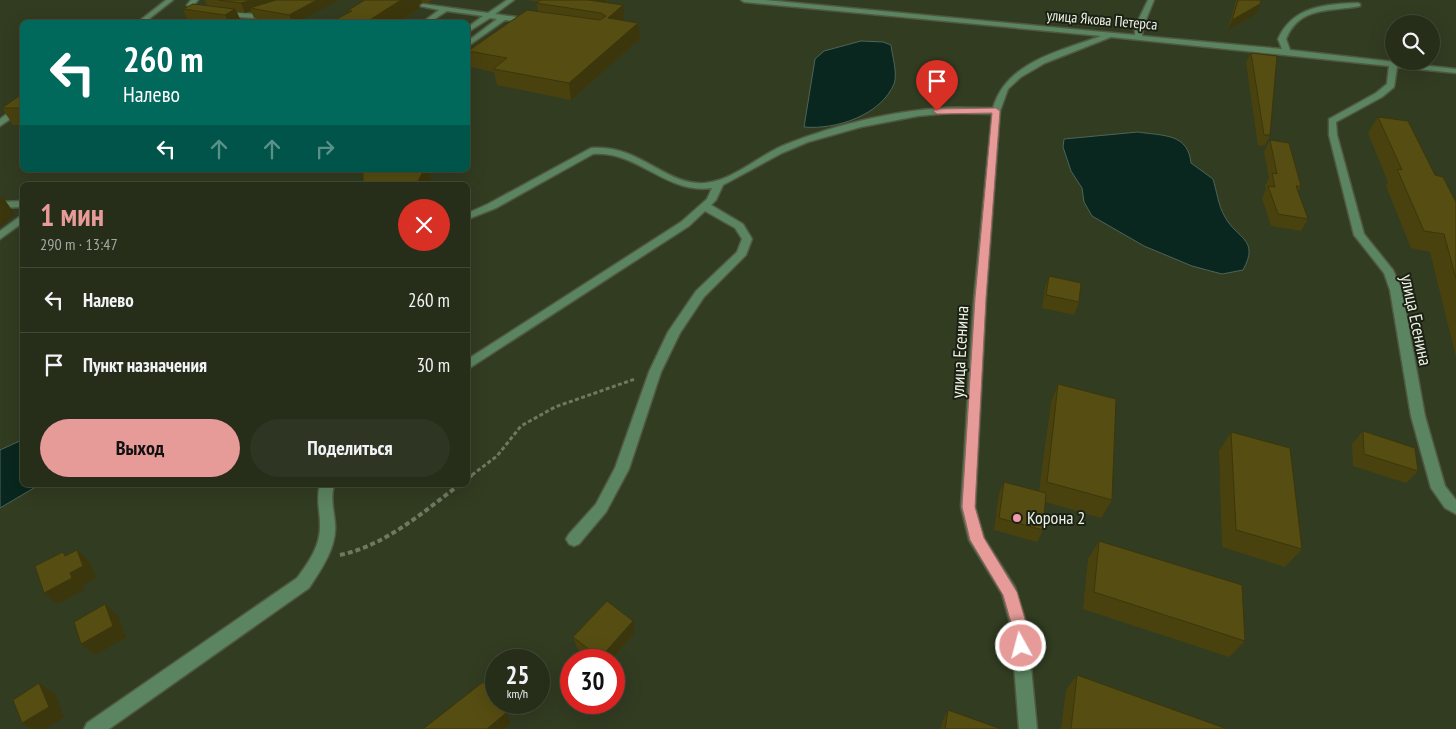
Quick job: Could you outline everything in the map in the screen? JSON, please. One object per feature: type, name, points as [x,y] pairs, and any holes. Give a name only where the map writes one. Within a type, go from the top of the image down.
[{"type":"street","points":[[145,20],[170,0]]},
{"type":"street","points":[[195,0],[190,5],[191,9],[209,13]]},
{"type":"street","points":[[218,14],[255,16],[289,0]]},
{"type":"street","points":[[470,29],[511,0]]},
{"type":"street","name":"улица Якова Петерса","points":[[744,0],[797,3],[1385,62]]},
{"type":"street","points":[[1138,37],[1139,27],[1151,0]]},
{"type":"street","points":[[1287,52],[1282,38],[1289,23],[1321,8],[1358,5]]},
{"type":"street","points":[[423,6],[543,23]]},
{"type":"street","points":[[429,20],[446,9]]},
{"type":"street","points":[[470,42],[504,17]]},
{"type":"street","name":"улица Есенина","points":[[1028,729],[1019,626],[1009,592],[977,540],[968,507],[980,298],[996,111],[1002,92],[1009,82],[1022,72],[1052,57],[1111,35]]},
{"type":"street","name":"улица Якова Петерса","points":[[1440,69],[1456,71]]},
{"type":"street","name":"улица Есенина","points":[[1392,70],[1391,85],[1379,95],[1332,121],[1333,135],[1359,235],[1389,272],[1396,290],[1418,416],[1438,488],[1453,506]]},
{"type":"street","points":[[0,123],[20,108]]},
{"type":"street","points":[[470,215],[492,206],[592,151],[601,148],[618,151],[670,179],[684,184],[703,186],[718,184],[760,159],[790,146],[879,121],[937,111],[996,111]]},
{"type":"street","points":[[470,364],[685,224],[711,200],[718,184]]},
{"type":"street","points":[[0,205],[20,204]]},
{"type":"street","points":[[574,539],[601,508],[622,469],[655,372],[674,332],[700,294],[742,253],[747,239],[738,226],[705,206]]},
{"type":"street","points":[[0,236],[20,220]]},
{"type":"street","points":[[93,729],[303,583],[322,556],[328,527],[323,494],[326,487]]},
{"type":"path","points":[[470,476],[497,456],[521,426],[555,407],[655,372]]},
{"type":"path","points":[[322,556],[351,554],[385,538],[456,487]]},
{"type":"shaded area","points":[[861,41],[883,42],[891,45],[895,80],[888,95],[868,112],[843,123],[830,126],[804,127],[815,59],[824,51]]},
{"type":"shaded area","points":[[1138,132],[1165,136],[1180,141],[1189,153],[1191,163],[1213,179],[1219,203],[1225,217],[1248,245],[1248,260],[1243,270],[1222,274],[1192,266],[1144,246],[1092,216],[1084,202],[1082,188],[1071,171],[1063,147],[1064,139]]},
{"type":"shaded area","points":[[20,441],[20,487],[36,487],[0,508],[0,450]]},
{"type":"building","points":[[218,0],[251,0],[241,3]]},
{"type":"building","points":[[276,0],[317,0],[289,15],[250,8]]},
{"type":"building","points":[[365,0],[401,0],[370,20],[335,20],[352,11],[347,11]]},
{"type":"building","points":[[541,0],[588,0],[623,5],[608,18],[638,23],[569,83],[493,69],[507,58],[470,51],[527,10],[600,20],[606,16],[601,13],[536,3]]},
{"type":"building","points":[[1238,0],[1261,0],[1260,4],[1232,20]]},
{"type":"building","points":[[193,4],[235,9],[225,15],[183,9]]},
{"type":"building","points":[[1251,53],[1277,56],[1270,135],[1264,135]]},
{"type":"building","points":[[20,95],[20,108],[2,108]]},
{"type":"building","points":[[1378,117],[1408,121],[1435,175],[1443,177],[1456,202],[1456,279],[1444,234],[1424,231],[1397,169],[1402,170]]},
{"type":"building","points":[[1270,140],[1289,143],[1301,186],[1296,186],[1308,219],[1278,214],[1268,186],[1275,187],[1272,173],[1277,174]]},
{"type":"building","points":[[363,172],[423,172],[418,182],[363,182]]},
{"type":"building","points":[[1049,276],[1081,283],[1079,302],[1046,295]]},
{"type":"building","points":[[1058,384],[1116,399],[1112,500],[1047,482]]},
{"type":"building","points":[[1363,431],[1415,448],[1418,471],[1364,454]]},
{"type":"building","points":[[1231,432],[1290,448],[1302,549],[1236,530]]},
{"type":"building","points":[[1004,482],[1046,493],[1043,530],[999,518]]},
{"type":"building","points":[[1099,541],[1242,585],[1245,641],[1094,592]]},
{"type":"building","points":[[77,550],[83,566],[70,573],[72,578],[44,593],[35,566],[63,552],[65,556]]},
{"type":"building","points":[[607,601],[633,621],[608,649],[588,649],[573,637]]},
{"type":"building","points":[[105,604],[113,626],[81,644],[74,622]]},
{"type":"building","points":[[1077,675],[1227,729],[1071,729]]},
{"type":"building","points":[[483,682],[485,685],[485,714],[505,714],[487,729],[423,729]]},
{"type":"building","points":[[39,683],[49,707],[22,723],[13,700]]},
{"type":"building","points":[[948,710],[1001,729],[945,729]]},
{"type":"place","name":"Корона 2","points":[[1017,518]]},
{"type":"route","points":[[937,111],[996,111],[980,298],[968,507],[977,540],[1009,592],[1019,626],[1021,646]]}]
